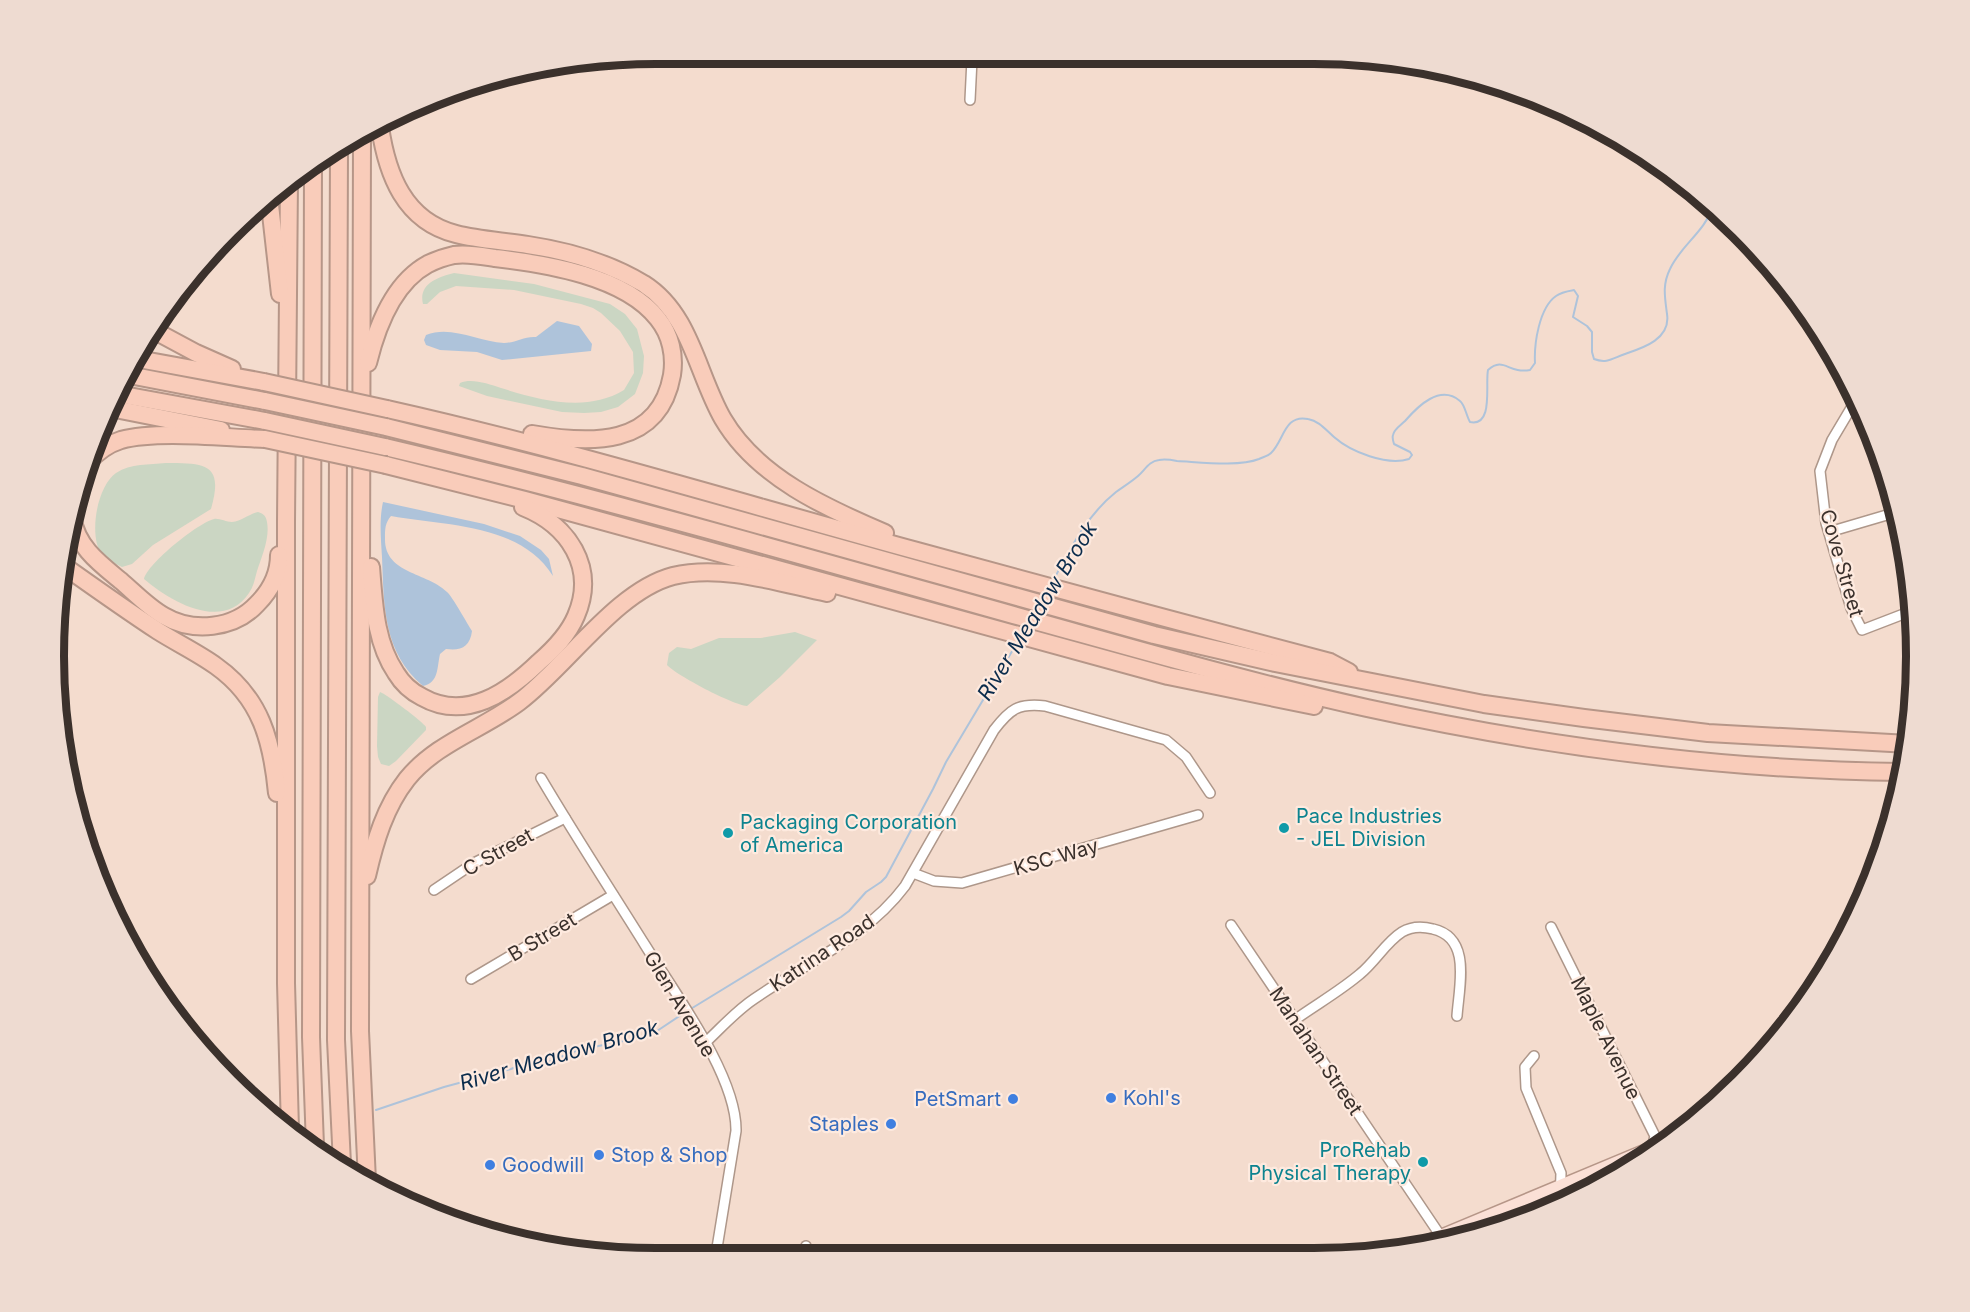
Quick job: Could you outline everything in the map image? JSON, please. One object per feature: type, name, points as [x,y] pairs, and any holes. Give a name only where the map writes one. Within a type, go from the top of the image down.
[{"type":"highway","points":[[381,132],[386,161],[395,184],[411,209],[439,229],[457,235],[526,244],[570,253],[613,269],[650,288],[666,302],[678,318],[723,419],[753,456],[770,471],[807,494],[917,551]]},
{"type":"highway","points":[[362,143],[360,1062],[366,1172]]},
{"type":"highway","points":[[339,157],[336,1040],[342,1157]]},
{"type":"highway","points":[[313,174],[311,1037],[315,1139]]},
{"type":"highway","points":[[289,193],[286,522],[287,1062],[290,1120]]},
{"type":"highway","points":[[270,208],[288,376]]},
{"type":"highway","points":[[362,393],[377,332],[392,300],[406,282],[421,269],[437,260],[453,255],[471,255],[532,263],[570,272],[605,284],[631,296],[647,307],[660,321],[671,345],[672,372],[668,391],[660,407],[640,426],[611,439],[588,441],[558,439],[387,409]]},
{"type":"highway","points":[[160,334],[195,353],[264,382]]},
{"type":"highway","points":[[144,360],[264,382],[466,427],[1330,662],[1369,683]]},
{"type":"highway","points":[[135,376],[386,427],[552,468],[1194,645],[1369,683],[1484,704],[1584,718],[1708,732],[1830,741],[1898,743]]},
{"type":"highway","points":[[125,395],[265,421],[386,447],[571,494],[1309,695],[1431,721],[1555,742],[1716,762],[1894,772]]},
{"type":"highway","points":[[118,410],[386,465],[536,503],[1168,676],[1328,708],[1431,721]]},
{"type":"highway","points":[[115,417],[151,419],[210,428]]},
{"type":"highway","points":[[102,450],[133,437],[177,436],[265,440]]},
{"type":"highway","points":[[361,471],[376,618],[388,660],[403,683],[418,695],[443,705],[467,706],[485,702],[507,690],[562,639],[579,607],[582,574],[578,557],[569,541],[548,520],[514,504],[441,479]]},
{"type":"highway","points":[[77,536],[90,555],[156,610],[180,623],[206,627],[225,624],[240,618],[254,608],[267,593],[279,565],[279,547],[286,522]]},
{"type":"highway","points":[[73,563],[126,609]]},
{"type":"highway","points":[[71,571],[226,674],[241,688],[258,713],[269,742],[274,765],[287,906]]},
{"type":"highway","points":[[360,936],[367,878],[375,844],[390,807],[407,780],[441,749],[520,701],[622,604],[645,588],[663,579],[682,574],[723,573],[953,617]]},
{"type":"highway","points":[[283,1114],[287,1062]]},
{"type":"main road","points":[[1497,1218],[1616,1165]]},
{"type":"street","points":[[970,100],[972,64]]},
{"type":"street","name":"Cove Street","points":[[1851,408],[1832,440],[1820,471],[1829,532],[1851,608],[1862,630],[1904,613]]},
{"type":"street","points":[[1829,532],[1888,515]]},
{"type":"street","name":"Katrina Road","points":[[706,1041],[755,998],[830,951],[878,916],[895,899],[913,873],[994,730],[1010,712],[1021,706],[1045,706],[1166,740],[1186,757],[1210,793]]},
{"type":"street","name":"Glen Avenue","points":[[541,778],[706,1041],[730,1097],[736,1120],[735,1137],[717,1248]]},
{"type":"street","name":"KSC Way","points":[[913,873],[934,881],[962,883],[1198,815]]},
{"type":"street","name":"C Street","points":[[434,890],[474,863],[565,818]]},
{"type":"street","name":"B Street","points":[[471,980],[613,895]]},
{"type":"street","name":"Manahan Street","points":[[1231,925],[1439,1234]]},
{"type":"street","points":[[1296,1019],[1358,976],[1400,933],[1412,927],[1438,930],[1448,935],[1458,948],[1461,969],[1457,1016]]},
{"type":"street","name":"Maple Avenue","points":[[1551,927],[1655,1139]]},
{"type":"street","points":[[1534,1056],[1525,1067],[1526,1088],[1561,1173],[1560,1194]]},
{"type":"green space","points":[[454,273],[534,284],[610,304],[625,314],[637,329],[644,356],[643,373],[635,394],[618,407],[601,412],[562,412],[487,396],[459,386],[460,383],[475,381],[547,400],[579,403],[609,397],[624,390],[634,373],[633,352],[620,331],[601,313],[581,304],[514,290],[456,286],[440,292],[427,304],[423,304],[423,291],[426,286],[436,279]]},
{"type":"green space","points":[[192,464],[208,469],[215,483],[211,509],[153,545],[132,564],[122,567],[104,557],[98,547],[95,524],[104,489],[109,479],[122,470],[140,465]]},
{"type":"green space","points":[[258,512],[267,520],[266,541],[252,588],[238,605],[211,612],[197,609],[182,604],[144,579],[154,563],[207,522],[214,519],[236,521]]},
{"type":"green space","points":[[795,632],[817,640],[747,706],[705,689],[667,665],[669,653],[677,647],[691,649],[719,638],[761,638]]},
{"type":"green space","points":[[380,692],[426,727],[426,730],[389,766],[381,764],[378,757],[378,697]]},
{"type":"water","points":[[557,321],[579,326],[592,344],[591,351],[502,360],[477,352],[440,350],[426,345],[424,340],[426,335],[446,332],[508,343],[536,337]]},
{"type":"water","points":[[383,502],[484,524],[520,536],[541,550],[549,559],[553,576],[539,559],[521,546],[501,536],[457,525],[391,516],[386,526],[385,538],[391,559],[408,571],[439,585],[447,592],[472,631],[464,647],[446,649],[440,654],[435,678],[423,686],[400,658],[388,627],[381,536]]},
{"type":"waterway","name":"River Meadow Brook","points":[[1053,581],[1080,533],[1096,511],[1156,461],[1241,463],[1259,459],[1271,453],[1289,424],[1300,419],[1315,422],[1341,443],[1359,452],[1390,461],[1409,459],[1412,455],[1410,452],[1394,444],[1395,431],[1416,409],[1430,399],[1445,395],[1452,396],[1462,403],[1470,422],[1478,422],[1483,418],[1487,403],[1488,370],[1498,365],[1516,370],[1530,370],[1535,363],[1535,346],[1545,309],[1556,296],[1562,293],[1574,290],[1578,296],[1573,317],[1592,332],[1594,359],[1610,360],[1640,349],[1654,341],[1665,330],[1667,275],[1675,260],[1709,216]]},
{"type":"waterway","name":"River Meadow Brook","points":[[689,1010],[841,917],[866,892],[886,877],[946,762],[1017,643]]},
{"type":"waterway","name":"River Meadow Brook","points":[[376,1110],[525,1063],[546,1063],[578,1050],[654,1033],[684,1013]]},
{"type":"place","name":"Pace Industries - JEL Division","points":[[1284,828]]},
{"type":"place","name":"Packaging Corporation of America","points":[[728,833]]},
{"type":"place","name":"Kohl's","points":[[1111,1098]]},
{"type":"place","name":"PetSmart","points":[[1013,1099]]},
{"type":"place","name":"Staples","points":[[891,1124]]},
{"type":"place","name":"Stop & Shop","points":[[599,1155]]},
{"type":"place","name":"ProRehab Physical Therapy","points":[[1423,1162]]},
{"type":"place","name":"Goodwill","points":[[490,1165]]}]
